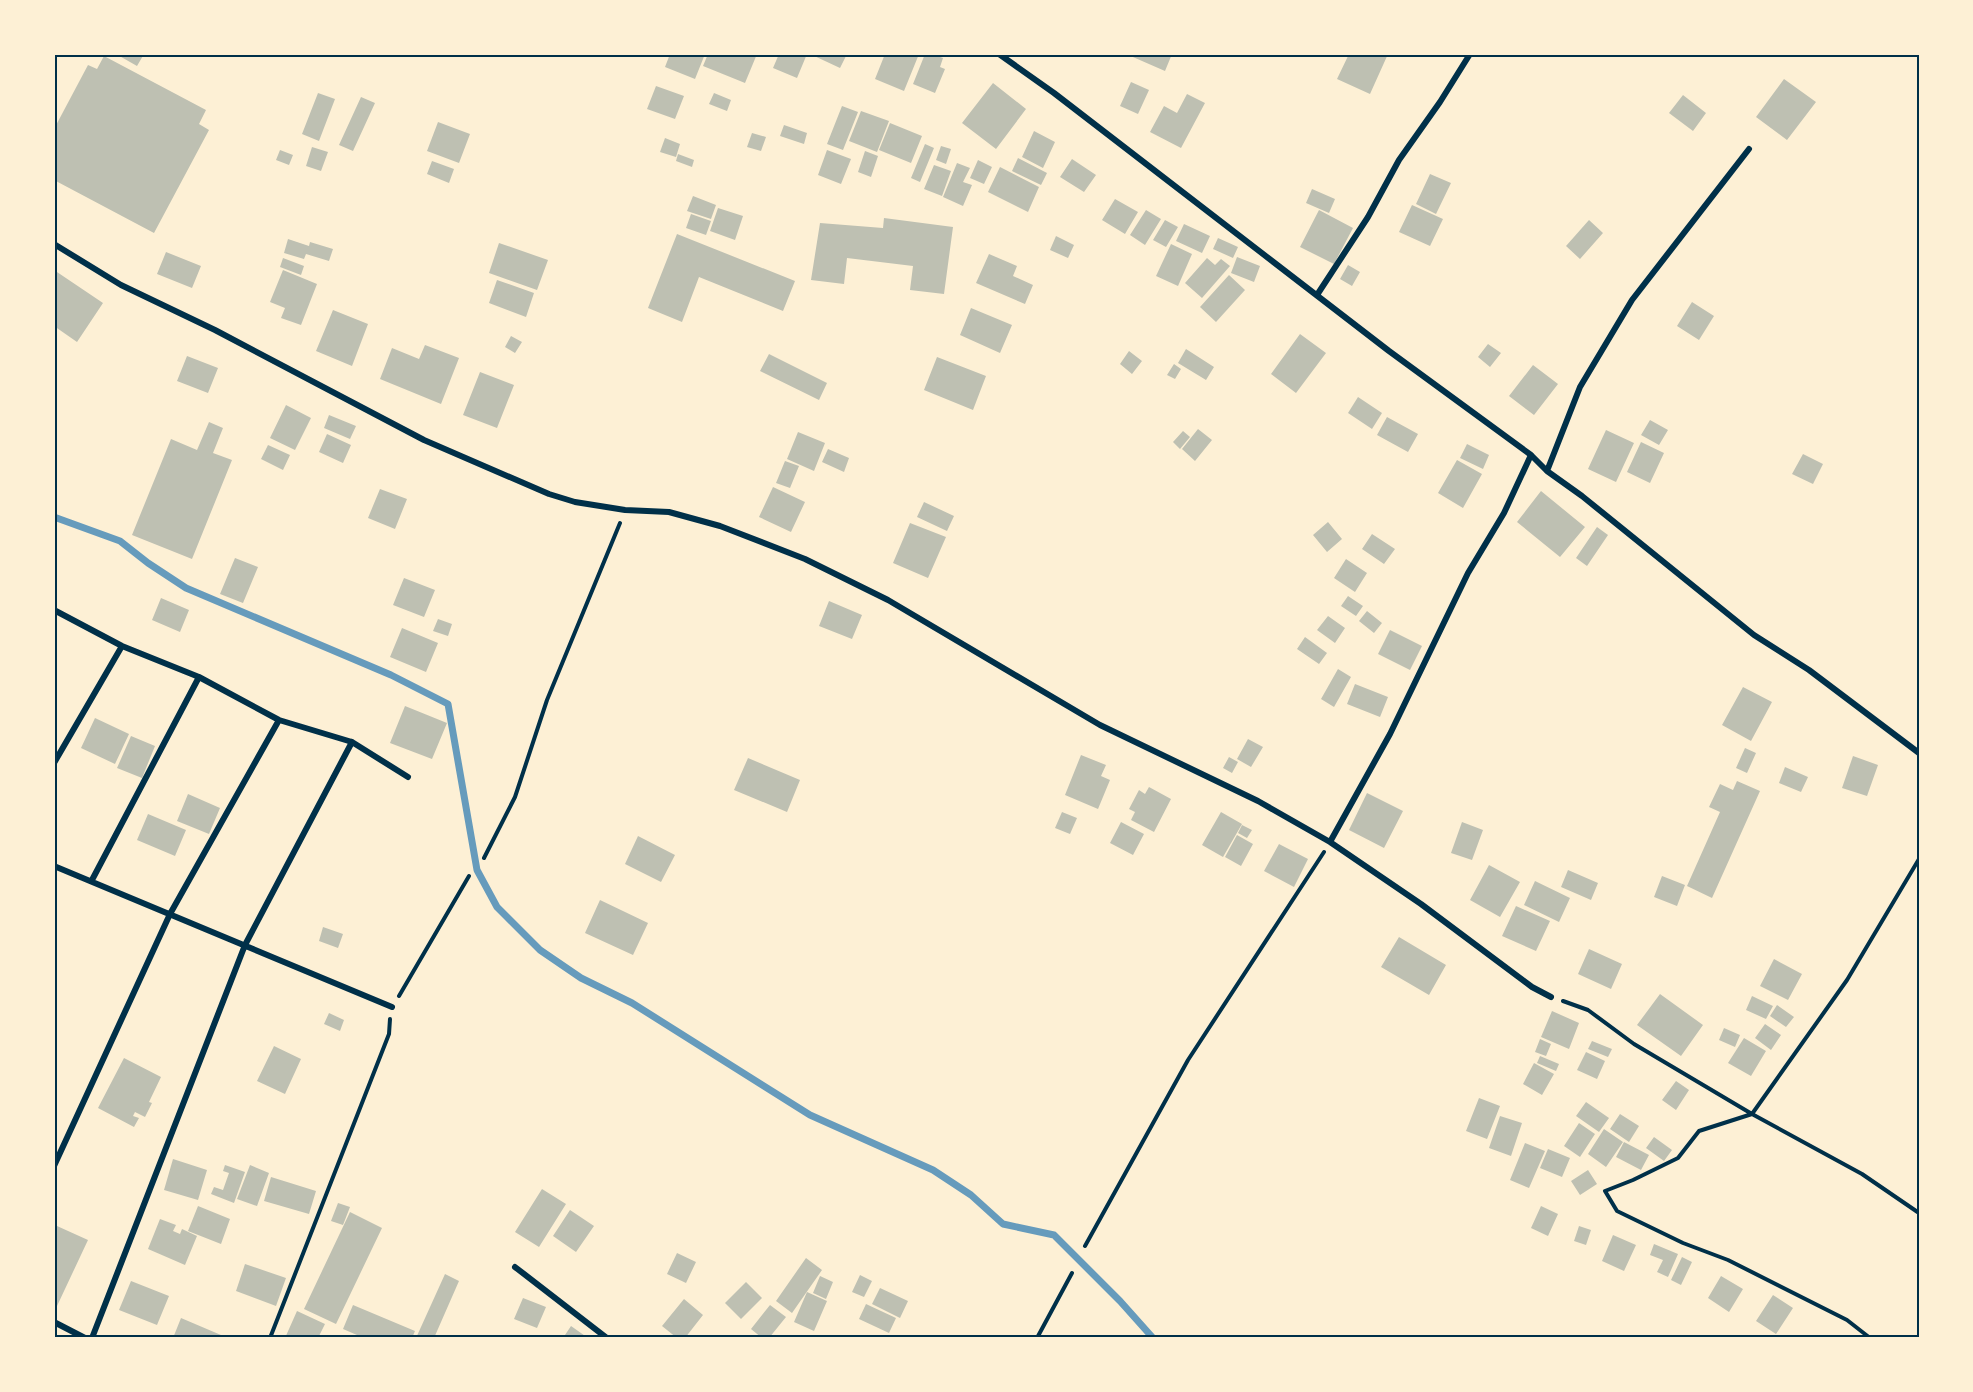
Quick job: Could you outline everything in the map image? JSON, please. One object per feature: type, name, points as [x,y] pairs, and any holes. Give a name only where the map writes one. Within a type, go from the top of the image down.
[{"type":"street","points":[[999,54],[1054,93],[1389,351],[1531,455],[1547,471],[1582,496],[1754,635],[1809,670],[1919,753]]},
{"type":"street","points":[[1317,295],[1368,217],[1399,160],[1470,54]]},
{"type":"street","points":[[1547,471],[1580,387],[1632,300],[1749,149]]},
{"type":"street","points":[[54,244],[121,285],[214,330],[424,440],[549,494],[575,502],[625,510],[682,514],[805,559],[919,617],[1100,725],[1258,801],[1330,842],[1421,904],[1532,987],[1551,997]]},
{"type":"street","points":[[1330,842],[1390,734],[1463,583],[1504,513],[1531,455]]},
{"type":"street","points":[[54,610],[122,646],[199,677],[279,720],[352,742],[408,777]]},
{"type":"street","points":[[54,763],[122,646]]},
{"type":"street","points":[[92,880],[199,677]]},
{"type":"street","points":[[54,1166],[170,914],[279,720]]},
{"type":"street","points":[[92,1338],[245,945],[352,742]]},
{"type":"street","points":[[54,866],[392,1007]]},
{"type":"street","points":[[514,1267],[607,1338]]},
{"type":"street","points":[[54,1322],[85,1338]]},
{"type":"path","points":[[484,858],[515,797],[547,700],[625,510]]},
{"type":"path","points":[[1085,1246],[1188,1060],[1330,842]]},
{"type":"path","points":[[1870,1338],[1847,1320],[1728,1260],[1683,1243],[1617,1211],[1605,1191],[1678,1158],[1699,1131],[1752,1114],[1847,980],[1919,859]]},
{"type":"path","points":[[270,1338],[389,1034],[392,1007],[469,876]]},
{"type":"path","points":[[1551,997],[1588,1010],[1634,1044],[1752,1114],[1862,1174],[1919,1213]]},
{"type":"path","points":[[1037,1338],[1071,1273]]},
{"type":"building","points":[[116,54],[144,54],[137,66]]},
{"type":"building","points":[[670,54],[705,54],[695,79],[665,67]]},
{"type":"building","points":[[708,54],[757,54],[745,83],[703,66]]},
{"type":"building","points":[[779,54],[807,54],[797,78],[773,68]]},
{"type":"building","points":[[810,54],[847,54],[840,68]]},
{"type":"building","points":[[885,54],[919,54],[904,91],[875,79]]},
{"type":"building","points":[[925,54],[943,58],[940,67],[945,69],[935,93],[913,84]]},
{"type":"building","points":[[1126,54],[1172,54],[1165,71]]},
{"type":"building","points":[[1349,54],[1388,54],[1370,94],[1337,79]]},
{"type":"building","points":[[104,56],[206,110],[199,124],[209,130],[154,233],[54,180],[54,129],[88,65],[97,69]]},
{"type":"building","points":[[1784,79],[1816,102],[1787,140],[1756,117]]},
{"type":"building","points":[[1131,82],[1149,90],[1138,114],[1120,106]]},
{"type":"building","points":[[993,83],[1026,109],[996,149],[962,123]]},
{"type":"building","points":[[656,86],[684,96],[675,119],[647,109]]},
{"type":"building","points":[[318,93],[335,99],[319,141],[302,134]]},
{"type":"building","points":[[714,93],[731,100],[727,111],[709,104]]},
{"type":"building","points":[[1187,94],[1205,103],[1181,148],[1150,132],[1164,106],[1177,113]]},
{"type":"building","points":[[1683,95],[1706,113],[1693,131],[1669,113]]},
{"type":"building","points":[[361,97],[375,103],[353,151],[339,145]]},
{"type":"building","points":[[842,106],[858,112],[843,150],[827,144]]},
{"type":"building","points":[[861,111],[889,121],[877,152],[849,141]]},
{"type":"building","points":[[438,122],[470,134],[459,163],[427,151]]},
{"type":"building","points":[[890,123],[922,136],[911,163],[879,150]]},
{"type":"building","points":[[784,125],[807,133],[804,144],[780,136]]},
{"type":"building","points":[[1034,131],[1055,142],[1043,168],[1022,157]]},
{"type":"building","points":[[752,133],[766,137],[761,151],[747,147]]},
{"type":"building","points":[[665,138],[680,144],[676,157],[660,152]]},
{"type":"building","points":[[925,144],[934,148],[920,182],[911,178]]},
{"type":"building","points":[[941,146],[951,149],[946,164],[936,160]]},
{"type":"building","points":[[312,147],[328,152],[321,171],[306,166]]},
{"type":"building","points":[[280,150],[293,155],[289,165],[276,160]]},
{"type":"building","points":[[827,150],[851,159],[841,184],[818,175]]},
{"type":"building","points":[[865,151],[878,156],[871,177],[858,172]]},
{"type":"building","points":[[678,154],[694,160],[692,167],[676,161]]},
{"type":"building","points":[[1018,158],[1047,173],[1041,185],[1012,171]]},
{"type":"building","points":[[1072,159],[1096,175],[1084,192],[1060,177]]},
{"type":"building","points":[[978,160],[992,167],[984,184],[970,178]]},
{"type":"building","points":[[432,161],[454,169],[449,183],[427,174]]},
{"type":"building","points":[[957,163],[970,168],[963,182],[972,185],[963,206],[943,197]]},
{"type":"building","points":[[934,165],[951,171],[942,196],[924,189]]},
{"type":"building","points":[[1000,167],[1039,187],[1028,212],[988,192]]},
{"type":"building","points":[[1430,174],[1451,183],[1436,214],[1416,204]]},
{"type":"building","points":[[1312,189],[1335,199],[1329,213],[1306,203]]},
{"type":"building","points":[[693,196],[716,205],[711,219],[687,211]]},
{"type":"building","points":[[1115,199],[1138,212],[1125,234],[1102,220]]},
{"type":"building","points":[[1412,205],[1443,219],[1430,246],[1399,232]]},
{"type":"building","points":[[718,208],[743,216],[735,240],[710,231]]},
{"type":"building","points":[[1146,210],[1161,219],[1145,245],[1130,235]]},
{"type":"building","points":[[1319,210],[1353,228],[1334,264],[1300,247]]},
{"type":"building","points":[[691,214],[711,221],[706,235],[686,228]]},
{"type":"building","points":[[884,218],[953,227],[944,294],[910,290],[913,266],[847,258],[844,284],[811,280],[820,223],[883,228]]},
{"type":"building","points":[[1165,220],[1178,227],[1166,247],[1153,240]]},
{"type":"building","points":[[1589,220],[1603,233],[1580,259],[1566,246]]},
{"type":"building","points":[[1184,224],[1210,236],[1202,253],[1176,241]]},
{"type":"building","points":[[677,234],[795,281],[783,311],[699,277],[682,322],[648,308]]},
{"type":"building","points":[[1056,236],[1074,245],[1068,258],[1050,250]]},
{"type":"building","points":[[1218,238],[1238,247],[1233,258],[1213,249]]},
{"type":"building","points":[[288,239],[309,246],[310,242],[333,249],[329,261],[306,254],[304,259],[284,253]]},
{"type":"building","points":[[499,243],[548,260],[537,290],[489,273]]},
{"type":"building","points":[[1171,244],[1192,254],[1178,286],[1156,276]]},
{"type":"building","points":[[166,252],[201,266],[192,288],[157,274]]},
{"type":"building","points":[[989,254],[1017,266],[1013,276],[1033,285],[1025,304],[976,283]]},
{"type":"building","points":[[1237,257],[1260,266],[1254,282],[1231,273]]},
{"type":"building","points":[[283,258],[304,266],[301,275],[280,267]]},
{"type":"building","points":[[1207,258],[1215,265],[1221,259],[1230,266],[1202,298],[1185,283]]},
{"type":"building","points":[[1348,265],[1360,272],[1352,286],[1340,279]]},
{"type":"building","points":[[54,270],[103,303],[77,342],[54,326]]},
{"type":"building","points":[[283,270],[317,284],[301,325],[281,318],[285,308],[270,302]]},
{"type":"building","points":[[1229,275],[1245,290],[1216,322],[1200,307]]},
{"type":"building","points":[[497,280],[534,293],[526,317],[489,303]]},
{"type":"building","points":[[1692,302],[1714,316],[1699,340],[1677,326]]},
{"type":"building","points":[[971,308],[1012,325],[1000,353],[960,335]]},
{"type":"building","points":[[333,310],[368,324],[352,366],[316,351]]},
{"type":"building","points":[[1300,334],[1326,353],[1296,393],[1271,374]]},
{"type":"building","points":[[511,336],[522,342],[515,353],[505,347]]},
{"type":"building","points":[[1488,344],[1501,353],[1490,367],[1478,357]]},
{"type":"building","points":[[425,345],[459,358],[441,404],[380,379],[392,348],[419,359]]},
{"type":"building","points":[[1186,349],[1214,367],[1206,380],[1178,363]]},
{"type":"building","points":[[1129,351],[1142,361],[1132,374],[1120,364]]},
{"type":"building","points":[[769,354],[827,383],[819,400],[760,371]]},
{"type":"building","points":[[187,356],[218,368],[208,393],[177,381]]},
{"type":"building","points":[[937,357],[986,376],[973,410],[924,390]]},
{"type":"building","points":[[1174,364],[1181,369],[1175,379],[1167,375]]},
{"type":"building","points":[[1533,365],[1558,384],[1534,415],[1509,396]]},
{"type":"building","points":[[480,372],[514,385],[497,428],[463,415]]},
{"type":"building","points":[[1358,397],[1382,413],[1372,429],[1348,413]]},
{"type":"building","points":[[286,405],[311,418],[295,450],[270,438]]},
{"type":"building","points":[[329,415],[356,426],[350,439],[324,428]]},
{"type":"building","points":[[1387,417],[1418,434],[1408,452],[1377,435]]},
{"type":"building","points":[[1650,420],[1668,430],[1659,445],[1641,435]]},
{"type":"building","points":[[209,422],[223,428],[213,453],[232,460],[192,559],[132,535],[171,439],[197,450]]},
{"type":"building","points":[[1198,429],[1212,440],[1195,461],[1182,449]]},
{"type":"building","points":[[1606,430],[1634,443],[1616,482],[1588,469]]},
{"type":"building","points":[[1183,431],[1190,437],[1180,449],[1173,442]]},
{"type":"building","points":[[798,432],[825,443],[814,471],[787,459]]},
{"type":"building","points":[[327,434],[351,445],[343,463],[319,452]]},
{"type":"building","points":[[1641,442],[1664,453],[1650,483],[1627,472]]},
{"type":"building","points":[[1467,444],[1489,455],[1483,469],[1460,458]]},
{"type":"building","points":[[268,445],[290,455],[283,470],[261,459]]},
{"type":"building","points":[[828,449],[849,458],[844,472],[822,462]]},
{"type":"building","points":[[1803,454],[1823,464],[1813,484],[1792,474]]},
{"type":"building","points":[[1457,460],[1482,474],[1463,508],[1438,493]]},
{"type":"building","points":[[785,461],[799,466],[790,488],[776,483]]},
{"type":"building","points":[[773,487],[805,502],[791,532],[759,517]]},
{"type":"building","points":[[380,489],[407,499],[395,529],[368,518]]},
{"type":"building","points":[[1541,491],[1585,527],[1560,557],[1517,522]]},
{"type":"building","points":[[924,502],[954,516],[947,531],[917,517]]},
{"type":"building","points":[[1328,522],[1342,539],[1327,552],[1313,535]]},
{"type":"building","points":[[910,523],[946,537],[928,578],[893,563]]},
{"type":"building","points":[[1597,527],[1608,535],[1587,566],[1576,558]]},
{"type":"building","points":[[1372,534],[1395,549],[1384,564],[1362,549]]},
{"type":"building","points":[[235,558],[258,567],[243,603],[220,594]]},
{"type":"building","points":[[1346,559],[1367,573],[1355,592],[1334,578]]},
{"type":"building","points":[[404,578],[435,590],[424,617],[393,605]]},
{"type":"building","points":[[1348,596],[1363,606],[1356,616],[1341,606]]},
{"type":"building","points":[[161,598],[189,610],[180,632],[152,620]]},
{"type":"building","points":[[829,601],[862,615],[852,639],[819,626]]},
{"type":"building","points":[[1367,611],[1382,623],[1374,633],[1359,621]]},
{"type":"building","points":[[1328,616],[1345,628],[1335,643],[1317,630]]},
{"type":"building","points":[[438,619],[452,624],[448,636],[433,631]]},
{"type":"building","points":[[402,628],[438,643],[426,672],[390,657]]},
{"type":"building","points":[[1390,630],[1422,646],[1410,670],[1378,654]]},
{"type":"building","points":[[1305,637],[1327,653],[1319,664],[1297,649]]},
{"type":"building","points":[[1338,669],[1351,677],[1334,707],[1321,699]]},
{"type":"building","points":[[1355,684],[1388,697],[1380,717],[1347,704]]},
{"type":"building","points":[[1743,687],[1772,702],[1751,741],[1722,725]]},
{"type":"building","points":[[405,706],[447,723],[432,759],[390,743]]},
{"type":"building","points":[[95,718],[129,734],[115,764],[81,748]]},
{"type":"building","points":[[131,736],[155,746],[142,778],[117,768]]},
{"type":"building","points":[[1248,739],[1263,747],[1251,767],[1237,759]]},
{"type":"building","points":[[1745,748],[1756,753],[1747,773],[1736,768]]},
{"type":"building","points":[[1081,755],[1106,765],[1101,776],[1110,780],[1098,809],[1065,795]]},
{"type":"building","points":[[1853,756],[1878,765],[1867,796],[1842,788]]},
{"type":"building","points":[[1229,757],[1238,762],[1232,773],[1223,768]]},
{"type":"building","points":[[748,758],[800,780],[787,812],[734,790]]},
{"type":"building","points":[[1785,767],[1808,777],[1801,792],[1779,783]]},
{"type":"building","points":[[1737,781],[1760,791],[1712,898],[1687,886],[1720,812],[1709,807],[1720,784],[1733,790]]},
{"type":"building","points":[[1149,787],[1171,799],[1154,832],[1131,820],[1135,812],[1129,809],[1139,790],[1145,794]]},
{"type":"building","points":[[1367,793],[1403,811],[1384,848],[1349,830]]},
{"type":"building","points":[[188,794],[220,808],[209,834],[177,821]]},
{"type":"building","points":[[1062,812],[1077,818],[1070,834],[1055,828]]},
{"type":"building","points":[[1221,812],[1242,824],[1223,857],[1202,845]]},
{"type":"building","points":[[148,814],[186,830],[175,856],[137,840]]},
{"type":"building","points":[[1121,822],[1144,834],[1133,855],[1110,843]]},
{"type":"building","points":[[1462,822],[1483,830],[1472,860],[1451,853]]},
{"type":"building","points":[[1242,825],[1252,830],[1247,838],[1238,833]]},
{"type":"building","points":[[1237,835],[1253,844],[1241,866],[1225,857]]},
{"type":"building","points":[[638,836],[675,855],[661,882],[625,864]]},
{"type":"building","points":[[1279,844],[1308,859],[1294,887],[1264,871]]},
{"type":"building","points":[[1489,865],[1520,882],[1500,917],[1470,900]]},
{"type":"building","points":[[1568,870],[1598,883],[1591,900],[1561,887]]},
{"type":"building","points":[[1662,876],[1685,885],[1677,906],[1654,897]]},
{"type":"building","points":[[1535,881],[1570,898],[1559,922],[1524,905]]},
{"type":"building","points":[[600,900],[648,923],[633,955],[585,933]]},
{"type":"building","points":[[1516,906],[1550,921],[1536,951],[1502,936]]},
{"type":"building","points":[[323,927],[343,934],[338,948],[319,941]]},
{"type":"building","points":[[1399,937],[1446,965],[1429,995],[1381,967]]},
{"type":"building","points":[[1589,949],[1622,964],[1611,989],[1578,974]]},
{"type":"building","points":[[1774,959],[1802,974],[1788,1000],[1760,986]]},
{"type":"building","points":[[1660,994],[1703,1025],[1681,1056],[1637,1025]]},
{"type":"building","points":[[1752,996],[1773,1006],[1766,1019],[1746,1010]]},
{"type":"building","points":[[1777,1005],[1794,1017],[1786,1027],[1770,1016]]},
{"type":"building","points":[[1552,1011],[1579,1023],[1569,1049],[1541,1037]]},
{"type":"building","points":[[329,1013],[344,1020],[340,1031],[324,1024]]},
{"type":"building","points":[[1765,1024],[1781,1035],[1771,1050],[1755,1038]]},
{"type":"building","points":[[1724,1028],[1740,1035],[1735,1047],[1719,1040]]},
{"type":"building","points":[[1744,1038],[1766,1051],[1751,1076],[1728,1063]]},
{"type":"building","points":[[1540,1039],[1551,1044],[1546,1056],[1535,1052]]},
{"type":"building","points":[[1592,1041],[1612,1049],[1608,1057],[1588,1049]]},
{"type":"building","points":[[274,1046],[301,1059],[285,1094],[257,1081]]},
{"type":"building","points":[[1586,1052],[1605,1061],[1597,1079],[1577,1070]]},
{"type":"building","points":[[1540,1056],[1559,1064],[1556,1071],[1537,1063]]},
{"type":"building","points":[[124,1058],[161,1077],[149,1102],[152,1103],[145,1117],[135,1112],[133,1116],[139,1118],[134,1127],[98,1108]]},
{"type":"building","points":[[1534,1063],[1554,1074],[1542,1095],[1523,1084]]},
{"type":"building","points":[[1676,1081],[1689,1090],[1676,1110],[1662,1100]]},
{"type":"building","points":[[1479,1098],[1500,1106],[1487,1139],[1466,1131]]},
{"type":"building","points":[[1586,1102],[1609,1118],[1599,1132],[1576,1116]]},
{"type":"building","points":[[1620,1114],[1639,1126],[1629,1142],[1610,1129]]},
{"type":"building","points":[[1500,1116],[1522,1123],[1511,1156],[1489,1148]]},
{"type":"building","points":[[1579,1123],[1595,1134],[1580,1157],[1564,1146]]},
{"type":"building","points":[[1604,1129],[1623,1142],[1606,1167],[1588,1154]]},
{"type":"building","points":[[1654,1137],[1672,1150],[1664,1161],[1646,1148]]},
{"type":"building","points":[[1624,1142],[1649,1155],[1641,1170],[1616,1157]]},
{"type":"building","points":[[1525,1143],[1545,1151],[1529,1188],[1510,1180]]},
{"type":"building","points":[[1548,1149],[1570,1158],[1562,1177],[1540,1168]]},
{"type":"building","points":[[173,1159],[207,1170],[198,1200],[164,1190]]},
{"type":"building","points":[[225,1165],[245,1172],[234,1203],[211,1194],[214,1187],[223,1190],[229,1173],[223,1171]]},
{"type":"building","points":[[250,1165],[269,1173],[257,1206],[237,1199]]},
{"type":"building","points":[[1588,1170],[1597,1184],[1580,1195],[1571,1181]]},
{"type":"building","points":[[271,1177],[316,1191],[309,1214],[264,1201]]},
{"type":"building","points":[[542,1189],[566,1204],[539,1247],[515,1232]]},
{"type":"building","points":[[338,1203],[350,1207],[343,1225],[331,1221]]},
{"type":"building","points":[[198,1206],[230,1219],[221,1244],[188,1231]]},
{"type":"building","points":[[1541,1206],[1558,1214],[1548,1236],[1531,1228]]},
{"type":"building","points":[[570,1210],[594,1226],[576,1252],[553,1236]]},
{"type":"building","points":[[350,1212],[382,1228],[336,1324],[304,1309]]},
{"type":"building","points":[[160,1219],[176,1225],[173,1231],[180,1234],[182,1229],[197,1236],[185,1265],[148,1249]]},
{"type":"building","points":[[57,1226],[88,1240],[57,1306],[54,1305],[54,1233]]},
{"type":"building","points":[[1579,1226],[1591,1230],[1586,1245],[1574,1241]]},
{"type":"building","points":[[1613,1235],[1636,1245],[1624,1271],[1602,1261]]},
{"type":"building","points":[[1654,1244],[1678,1254],[1668,1277],[1657,1272],[1663,1260],[1650,1255]]},
{"type":"building","points":[[677,1253],[696,1262],[686,1283],[667,1274]]},
{"type":"building","points":[[1682,1257],[1692,1262],[1681,1285],[1671,1280]]},
{"type":"building","points":[[806,1258],[822,1270],[792,1313],[776,1301]]},
{"type":"building","points":[[245,1264],[286,1278],[276,1306],[236,1291]]},
{"type":"building","points":[[445,1274],[459,1281],[434,1338],[416,1338]]},
{"type":"building","points":[[860,1275],[872,1281],[864,1297],[852,1292]]},
{"type":"building","points":[[820,1276],[833,1282],[826,1299],[813,1293]]},
{"type":"building","points":[[1721,1276],[1743,1289],[1729,1312],[1708,1298]]},
{"type":"building","points":[[131,1281],[169,1296],[157,1325],[119,1310]]},
{"type":"building","points":[[746,1282],[762,1298],[741,1319],[725,1303]]},
{"type":"building","points":[[880,1288],[908,1301],[900,1318],[872,1304]]},
{"type":"building","points":[[807,1292],[827,1301],[814,1331],[794,1322]]},
{"type":"building","points":[[1773,1295],[1793,1308],[1776,1334],[1756,1321]]},
{"type":"building","points":[[523,1298],[546,1307],[537,1328],[514,1319]]},
{"type":"building","points":[[684,1299],[703,1315],[685,1338],[677,1338],[662,1326]]},
{"type":"building","points":[[866,1304],[896,1318],[889,1333],[859,1319]]},
{"type":"building","points":[[353,1305],[415,1331],[412,1338],[364,1338],[343,1329]]},
{"type":"building","points":[[770,1305],[786,1317],[769,1338],[762,1338],[751,1329]]},
{"type":"building","points":[[297,1311],[325,1324],[318,1338],[285,1338]]},
{"type":"building","points":[[181,1318],[228,1338],[173,1338]]},
{"type":"building","points":[[571,1326],[588,1338],[563,1338]]},
{"type":"waterway","points":[[54,517],[120,541],[186,588],[391,675],[448,704],[477,870],[497,907],[540,950],[581,978],[632,1003],[810,1115],[933,1170],[971,1195],[1003,1224],[1054,1235],[1120,1301],[1153,1338]]}]
